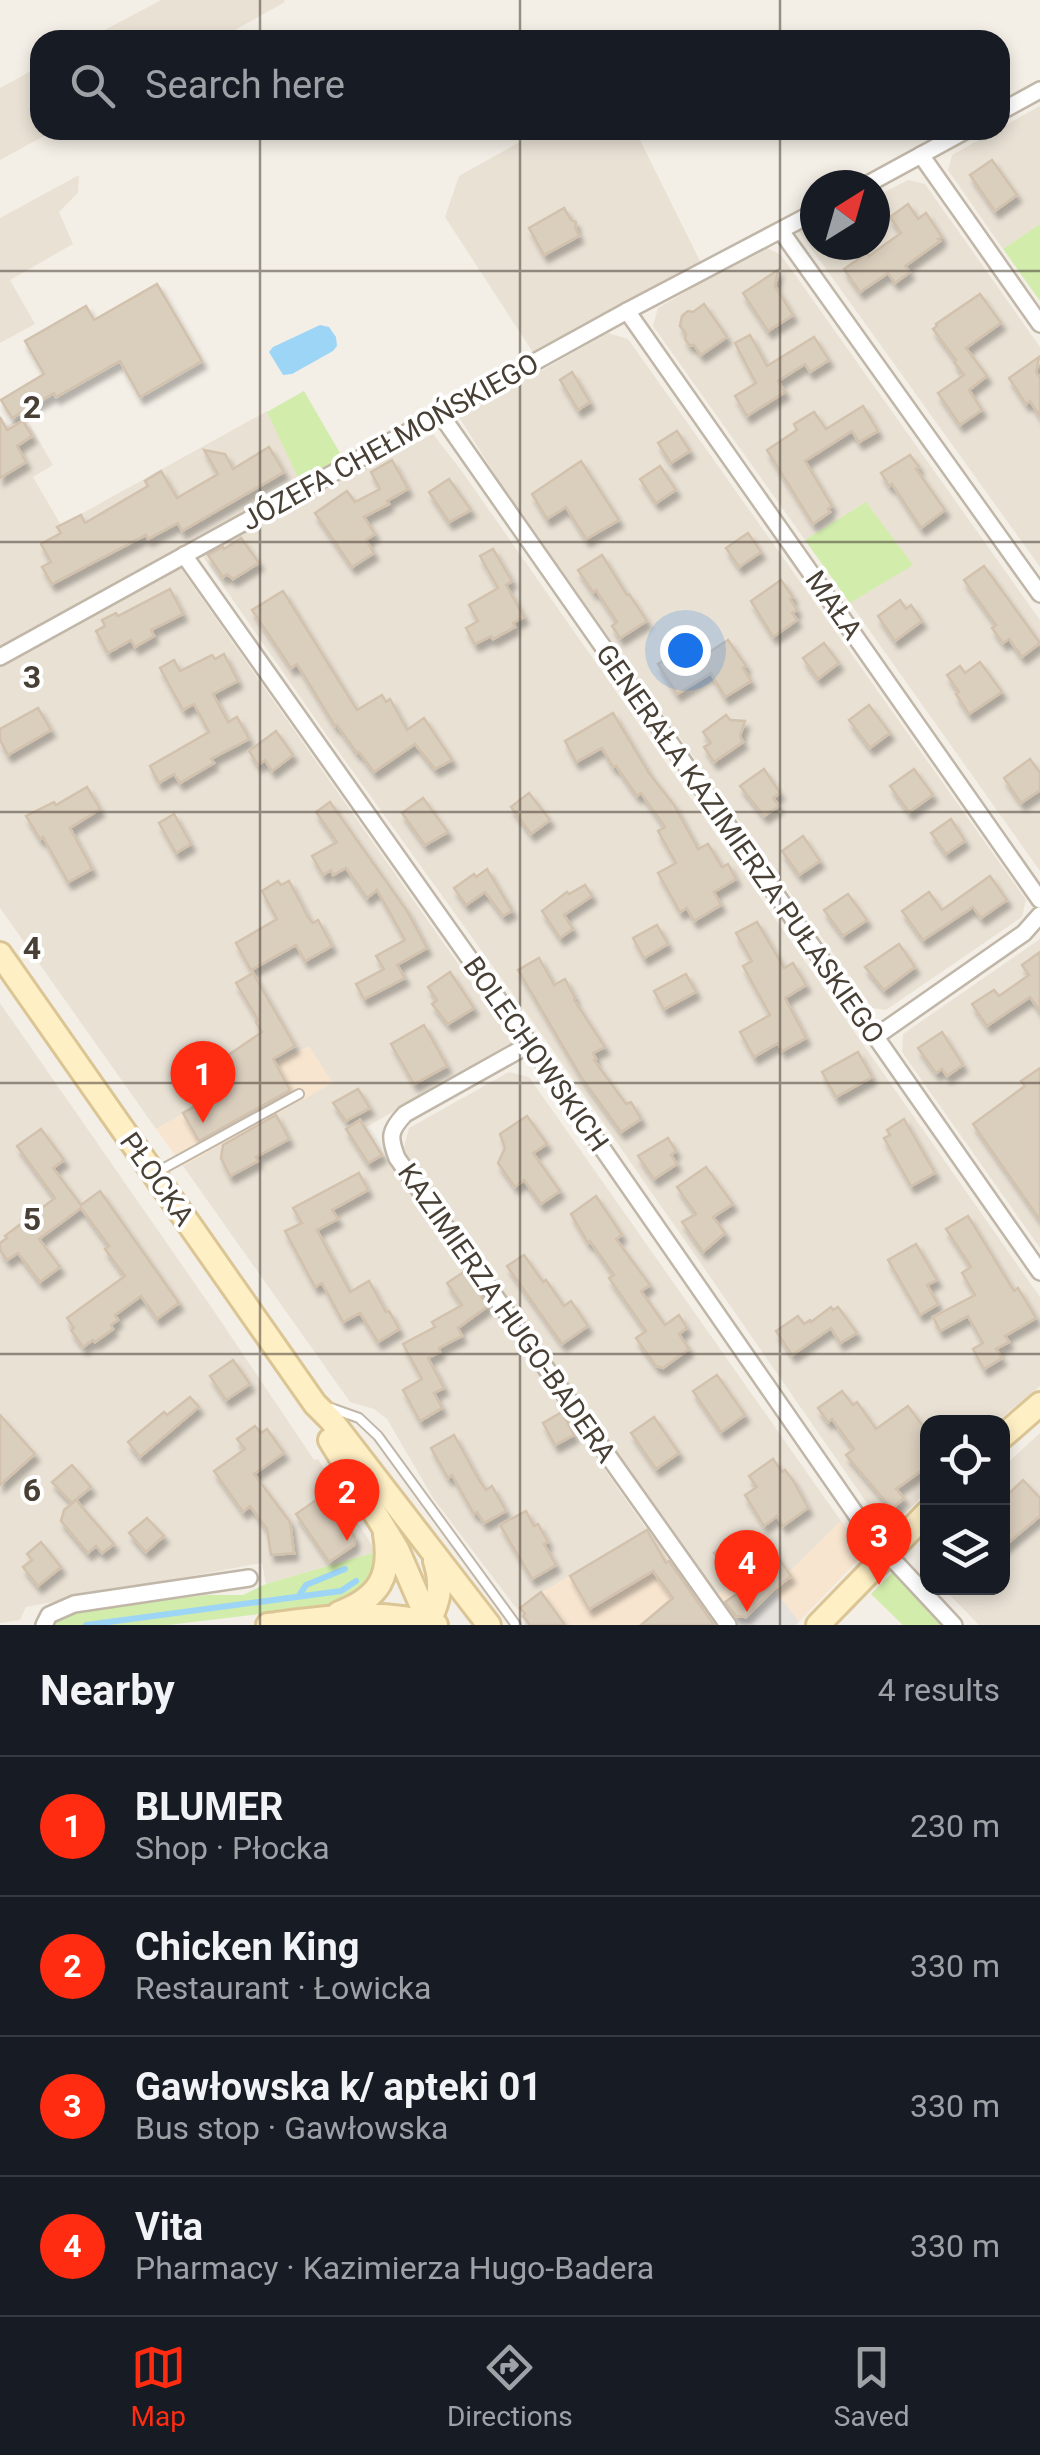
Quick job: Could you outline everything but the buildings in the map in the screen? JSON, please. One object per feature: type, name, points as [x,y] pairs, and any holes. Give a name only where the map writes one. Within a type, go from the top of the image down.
[{"type":"street","points":[[1010,106],[1040,90]]},
{"type":"street","points":[[890,172],[949,140]]},
{"type":"street","points":[[921,155],[1040,324]]},
{"type":"street","name":"JÓZEFA CHEŁMOŃSKIEGO","points":[[0,657],[800,220]]},
{"type":"street","points":[[781,230],[1040,594]]},
{"type":"street","name":"MAŁA","points":[[628,312],[1040,900]]},
{"type":"street","name":"GENERAŁA KAZIMIERZA PUŁASKIEGO","points":[[441,415],[1040,1272]]},
{"type":"street","name":"BOLECHOWSKICH","points":[[184,554],[871,1536],[954,1625]]},
{"type":"street","points":[[874,1036],[1024,933],[1040,915]]},
{"type":"street","name":"PŁOCKA","points":[[0,954],[315,1404],[488,1625]]},
{"type":"street","name":"KAZIMIERZA HUGO-BADERA","points":[[530,1044],[406,1114],[396,1124],[391,1143],[397,1158],[728,1625]]},
{"type":"street","name":"PŁOCKA","points":[[315,1404],[328,1436],[398,1549],[430,1624]]},
{"type":"street","points":[[1010,1430],[1040,1404]]},
{"type":"street","points":[[818,1625],[920,1520]]},
{"type":"street","points":[[320,1618],[359,1604],[380,1584],[388,1562],[383,1526]]},
{"type":"street","points":[[268,1625],[364,1615],[430,1624],[440,1584],[427,1544]]},
{"type":"street","points":[[44,1625],[49,1615],[74,1604],[249,1578]]},
{"type":"lane","points":[[154,1174],[299,1094]]},
{"type":"lane","points":[[315,1404],[359,1418],[378,1436],[516,1625]]},
{"type":"shaded area","points":[[161,0],[285,2],[235,30],[105,30]]},
{"type":"shaded area","points":[[30,72],[30,140],[37,140],[0,160],[0,88]]},
{"type":"shaded area","points":[[1040,106],[1040,224],[1003,249],[948,170],[952,155],[979,140],[1010,140],[1010,123]]},
{"type":"shaded area","points":[[523,140],[640,140],[701,263],[534,354],[445,217],[459,176]]},
{"type":"shaded area","points":[[79,175],[78,193],[59,212],[73,244],[10,280],[35,324],[0,343],[0,218]]},
{"type":"shaded area","points":[[908,180],[925,184],[1040,347],[1040,567],[820,260],[890,260],[890,189]]},
{"type":"shaded area","points":[[767,248],[781,255],[1040,620],[1040,871],[850,603],[912,565],[866,502],[805,540],[653,326],[658,308]]},
{"type":"shaded area","points":[[608,333],[628,339],[1026,900],[1022,917],[886,1010],[872,1008],[507,494],[459,417]]},
{"type":"shaded area","points":[[267,411],[301,484],[0,649],[0,422],[4,428],[24,415],[53,465],[33,477],[61,525]]},
{"type":"shaded area","points":[[433,434],[1040,1297],[1040,1386],[1005,1415],[920,1415],[920,1498],[887,1532],[550,1046],[203,557],[224,540]]},
{"type":"shaded area","points":[[179,566],[513,1042],[365,1128],[647,1530],[516,1608],[433,1498],[387,1419],[374,1409],[350,1402],[183,1166],[333,1082],[244,1079],[156,1129],[0,908],[0,666]]},
{"type":"shaded area","points":[[1040,939],[1040,1248],[902,1052],[903,1034]]},
{"type":"shaded area","points":[[0,1003],[314,1460],[318,1459],[376,1552],[266,1584],[262,1563],[26,1607],[20,1620],[0,1623]]},
{"type":"shaded area","points":[[309,1046],[333,1083],[183,1166],[156,1129],[256,1070]]},
{"type":"shaded area","points":[[509,1072],[529,1077],[841,1521],[789,1573],[775,1554],[716,1596],[403,1151],[409,1128]]},
{"type":"shaded area","points":[[1040,1433],[1040,1625],[979,1625],[950,1595],[1010,1595],[1010,1461]]},
{"type":"shaded area","points":[[841,1521],[864,1554],[796,1625],[737,1625],[716,1596],[775,1554],[789,1572]]},
{"type":"shaded area","points":[[647,1530],[699,1603],[673,1625],[530,1625],[516,1608]]},
{"type":"shaded area","points":[[774,1589],[799,1622],[796,1625],[737,1625],[733,1619],[746,1617]]},
{"type":"green space","points":[[1040,224],[1040,301],[1003,249]]},
{"type":"green space","points":[[304,391],[344,460],[301,484],[267,412]]},
{"type":"green space","points":[[866,502],[913,565],[850,603],[805,540]]},
{"type":"green space","points":[[376,1552],[370,1583],[344,1604],[168,1625],[51,1625],[60,1613],[207,1595],[243,1595],[266,1584]]},
{"type":"green space","points":[[893,1572],[945,1625],[903,1625],[871,1594]]},
{"type":"water","points":[[320,325],[329,327],[337,346],[292,374],[283,375],[269,352]]},
{"type":"waterway","points":[[300,1594],[306,1585],[345,1569]]},
{"type":"waterway","points":[[86,1625],[341,1591],[356,1581]]},
{"type":"place","name":"BLUMER","points":[[203,1123]]},
{"type":"place","name":"Chicken King","points":[[347,1541]]},
{"type":"place","name":"Gawłowska k/ apteki 01","points":[[879,1585]]},
{"type":"place","name":"Vita","points":[[747,1612]]}]
